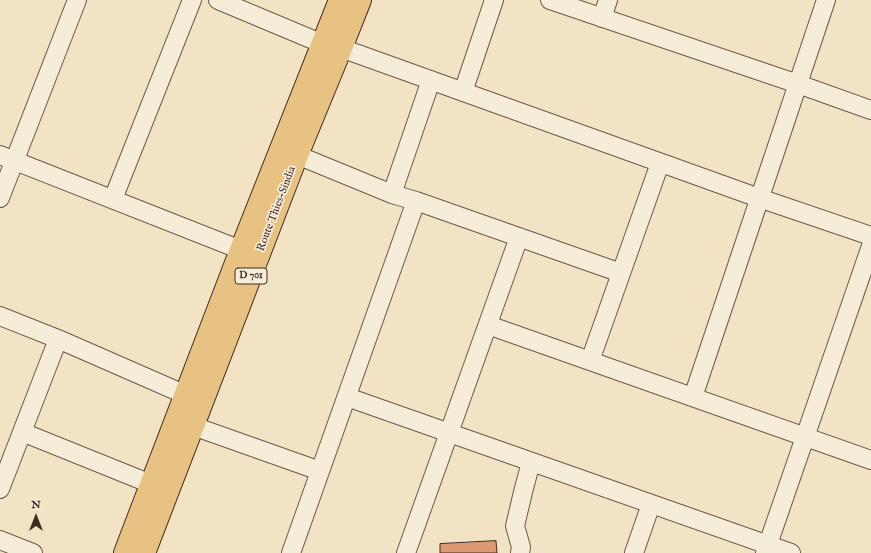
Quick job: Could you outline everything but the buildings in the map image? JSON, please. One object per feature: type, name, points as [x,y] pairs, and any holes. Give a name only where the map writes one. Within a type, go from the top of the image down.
[{"type":"main road","name":"Route Thies-Sindia","points":[[144,553],[297,155],[332,46],[340,0]]},
{"type":"main road","name":"Route Thies-Sindia","points":[[124,553],[242,250],[332,46],[360,0]]},
{"type":"street","points":[[0,198],[7,158],[77,0]]},
{"type":"street","points":[[113,199],[192,0]]},
{"type":"street","points":[[218,0],[332,46],[431,80],[660,163],[871,236]]},
{"type":"street","points":[[463,92],[494,0]]},
{"type":"street","points":[[550,0],[871,110]]},
{"type":"street","points":[[602,18],[608,0]]},
{"type":"street","points":[[693,397],[826,0]]},
{"type":"street","points":[[392,194],[431,80]]},
{"type":"street","points":[[297,155],[392,194],[416,201],[621,273]]},
{"type":"street","points":[[7,158],[242,250]]},
{"type":"street","points":[[590,361],[660,163]]},
{"type":"street","points":[[291,553],[416,201]]},
{"type":"street","points":[[406,553],[519,237]]},
{"type":"street","points":[[766,549],[871,246]]},
{"type":"street","points":[[0,316],[58,339],[186,395]]},
{"type":"street","points":[[488,325],[871,460]]},
{"type":"street","points":[[0,489],[58,339]]},
{"type":"street","points":[[347,397],[651,504],[766,549],[791,553]]},
{"type":"street","points":[[193,426],[320,471]]},
{"type":"street","points":[[22,432],[151,484]]},
{"type":"street","points":[[520,553],[521,547],[515,526],[531,462]]},
{"type":"street","points":[[634,553],[651,504]]},
{"type":"street","points":[[0,540],[33,553]]}]
